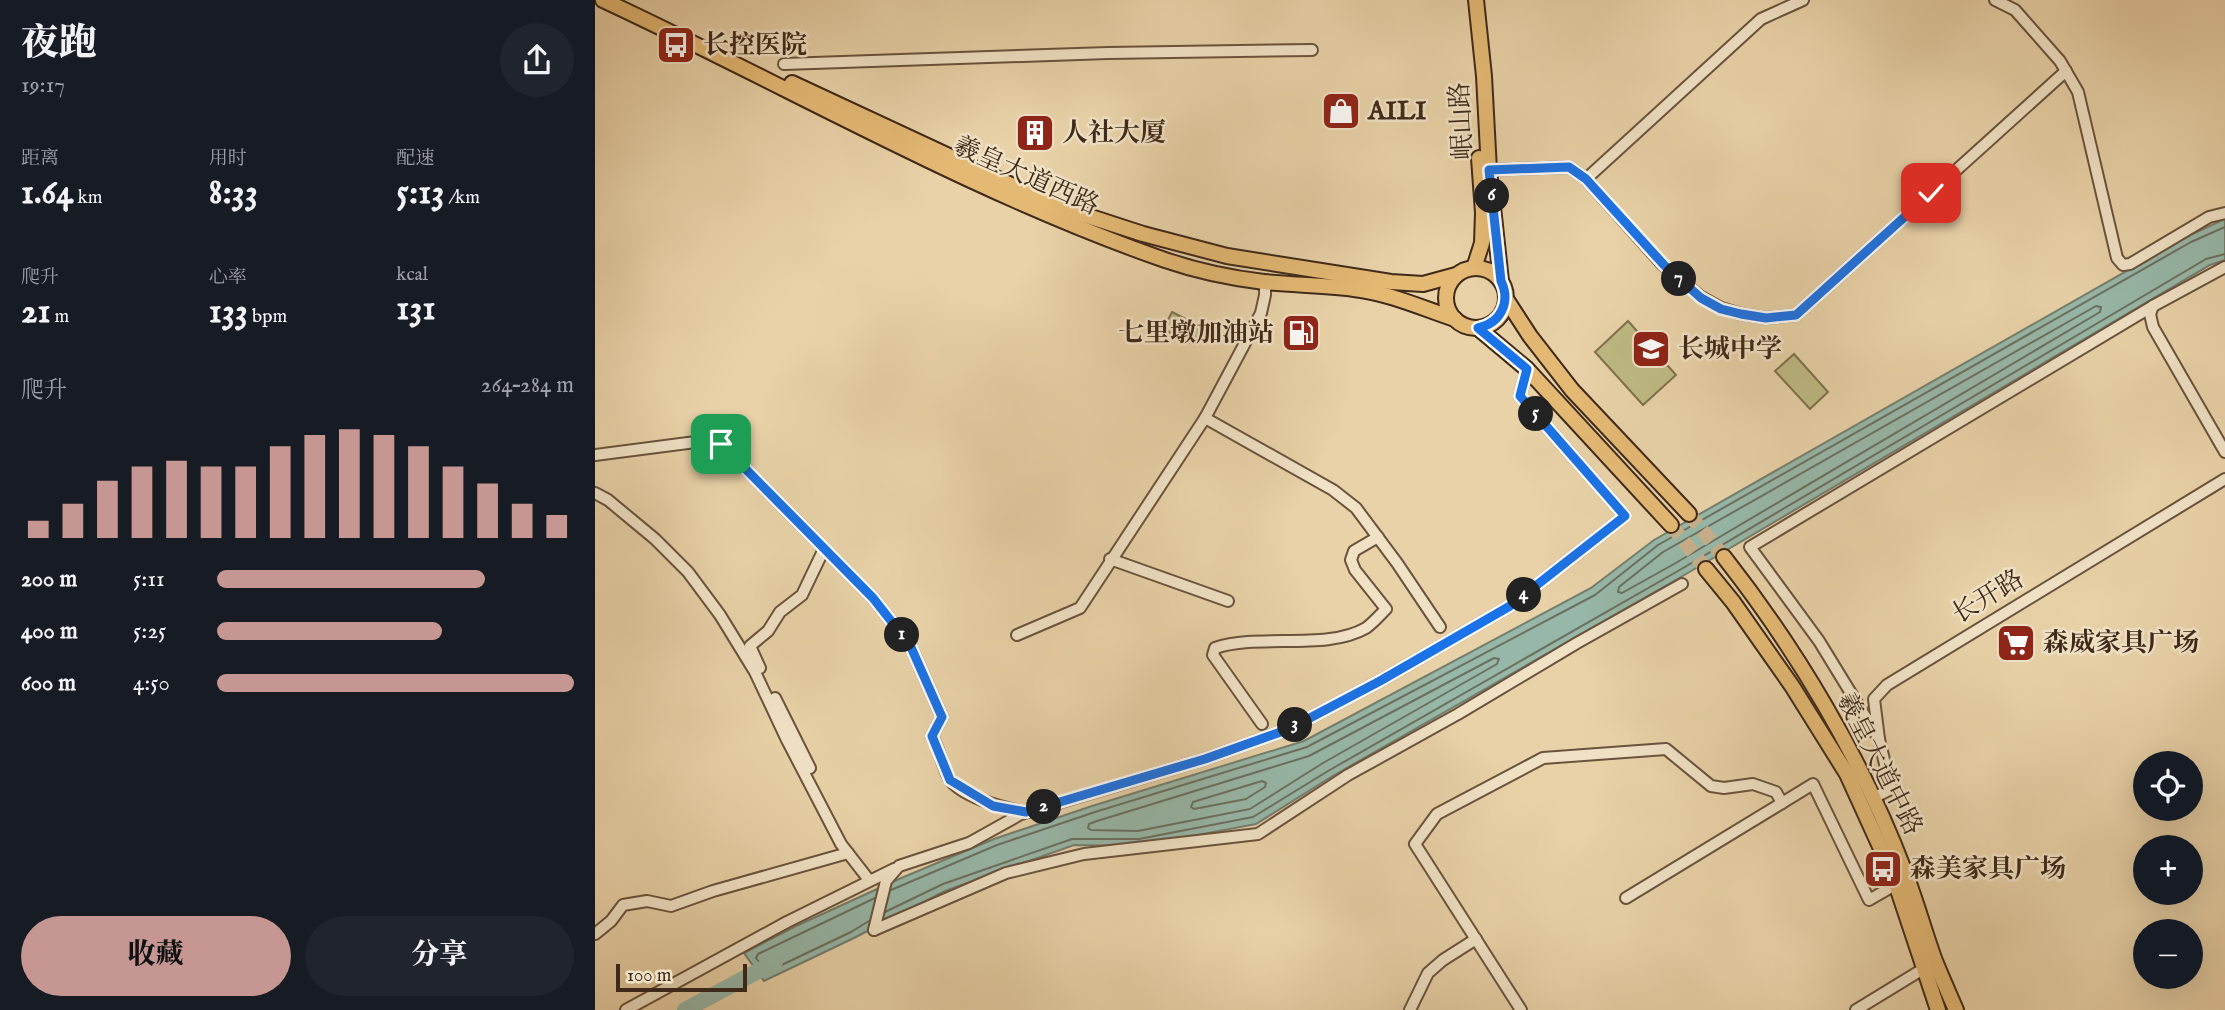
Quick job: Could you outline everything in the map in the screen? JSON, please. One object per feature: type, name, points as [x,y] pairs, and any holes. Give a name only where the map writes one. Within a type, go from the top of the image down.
[{"type":"main road","name":"羲皇大道西路","points":[[603,0],[937,164],[1048,215],[1166,261],[1215,275],[1354,289],[1384,295],[1455,319]]},
{"type":"main road","name":"羲皇大道西路","points":[[617,0],[941,153],[1067,209],[1143,234],[1227,256],[1391,282],[1423,284],[1456,275]]},
{"type":"main road","name":"岷山路","points":[[1467,0],[1483,213],[1482,243],[1474,268]]},
{"type":"main road","name":"岷山路","points":[[1476,0],[1485,76],[1489,170],[1501,281]]},
{"type":"main road","points":[[1506,299],[1503,311],[1495,321],[1478,328],[1465,326],[1455,319],[1448,309],[1446,297],[1449,285],[1456,275],[1474,268],[1486,270],[1501,281],[1506,299],[1530,336],[1572,390],[1689,514]]},
{"type":"main road","points":[[1478,328],[1527,369],[1671,525]]},
{"type":"main road","name":"羲皇大道中路","points":[[1724,557],[1749,589],[1807,676],[1873,798],[1929,965],[1938,1010]]},
{"type":"main road","name":"羲皇大道中路","points":[[1706,569],[1733,602],[1792,687],[1847,775],[1901,881]]},
{"type":"main road","name":"羲皇大道中路","points":[[1929,965],[1956,1010]]},
{"type":"street","points":[[1586,179],[1761,19],[1803,0]]},
{"type":"street","points":[[1995,0],[2015,10],[2060,61],[2078,92],[2117,258],[2123,265],[2130,264],[2209,217],[2225,213]]},
{"type":"street","points":[[784,64],[1108,53],[1312,50]]},
{"type":"street","points":[[1489,170],[1569,167],[1586,179],[1664,265],[1701,298],[1721,309],[1741,314],[1766,318],[1796,315],[2066,71]]},
{"type":"street","points":[[1879,739],[1819,641],[1750,547],[2153,306],[2225,267]]},
{"type":"street","points":[[1017,635],[1080,608],[1205,418],[1261,313],[1265,282]]},
{"type":"street","points":[[2153,306],[2150,314],[2153,327],[2225,452]]},
{"type":"street","points":[[626,1010],[787,922],[899,866],[969,843],[1026,812],[1205,759],[1289,729],[1380,681],[1510,606],[1625,516],[1520,396],[1527,369]]},
{"type":"street","points":[[1205,418],[1333,490],[1356,508],[1440,627]]},
{"type":"street","points":[[595,455],[712,440],[721,444],[873,598],[910,645],[942,717],[932,736],[950,780],[993,806],[1026,812]]},
{"type":"street","name":"长开路","points":[[1873,798],[1891,789],[1879,739],[1874,699],[1887,685],[2225,479]]},
{"type":"street","points":[[595,493],[608,500],[655,539],[688,572],[720,615],[755,672],[841,844],[877,879]]},
{"type":"street","points":[[1262,724],[1213,655],[1216,648],[1233,644],[1339,638],[1366,628],[1386,609],[1355,570],[1351,559],[1354,551],[1378,537]]},
{"type":"street","points":[[824,549],[802,595],[780,612],[768,631],[750,646],[854,855],[877,879],[874,930],[1006,873],[1084,855],[1258,834],[1348,775],[1682,584]]},
{"type":"street","points":[[1110,559],[1228,601]]},
{"type":"street","points":[[1521,1010],[1415,844],[1437,814],[1543,758],[1666,749],[1711,786],[1724,788],[1753,784],[1776,792],[1782,803]]},
{"type":"street","points":[[1626,898],[1813,784],[1869,900],[1901,881]]},
{"type":"street","points":[[595,934],[611,921],[623,905],[647,901],[671,906],[713,891],[848,853]]},
{"type":"street","points":[[1410,1010],[1428,974],[1443,960],[1476,939]]},
{"type":"street","points":[[1856,1010],[1929,965]]},
{"type":"shaded area","points":[[1172,312],[1203,328],[1194,345],[1163,329]]},
{"type":"shaded area","points":[[1628,321],[1676,375],[1643,405],[1595,352]]},
{"type":"shaded area","points":[[1794,354],[1828,392],[1810,409],[1775,371]]},
{"type":"water","points":[[2225,219],[2225,260],[2210,265],[1681,577],[1331,777],[1256,824],[1139,846],[1074,845],[945,891],[764,981],[744,953],[899,879],[994,839],[1304,741],[1591,588],[1654,540],[2188,236]]},
{"type":"waterway","points":[[685,1010],[775,962]]},
{"type":"tunnel","points":[[1689,514],[1724,557]]},
{"type":"tunnel","points":[[1671,525],[1706,569]]},
{"type":"place","name":"长控医院","points":[[676,45]]},
{"type":"place","name":"AILI","points":[[1341,111]]},
{"type":"place","name":"人社大厦","points":[[1035,133]]},
{"type":"place","name":"七里墩加油站","points":[[1301,333]]},
{"type":"place","name":"长城中学","points":[[1651,349]]},
{"type":"place","name":"森威家具广场","points":[[2016,643]]},
{"type":"place","name":"森美家具广场","points":[[1883,869]]},
{"type":"route","points":[[721,444],[873,598],[910,645],[942,717],[932,736],[950,780],[993,806],[1026,812],[1205,759],[1289,729],[1380,681],[1510,606],[1625,516],[1520,396],[1527,369],[1478,328],[1495,321],[1503,311],[1506,299],[1501,281],[1489,170],[1569,167],[1586,179],[1664,265],[1701,298],[1721,309],[1766,318],[1796,315],[1931,193]]}]
